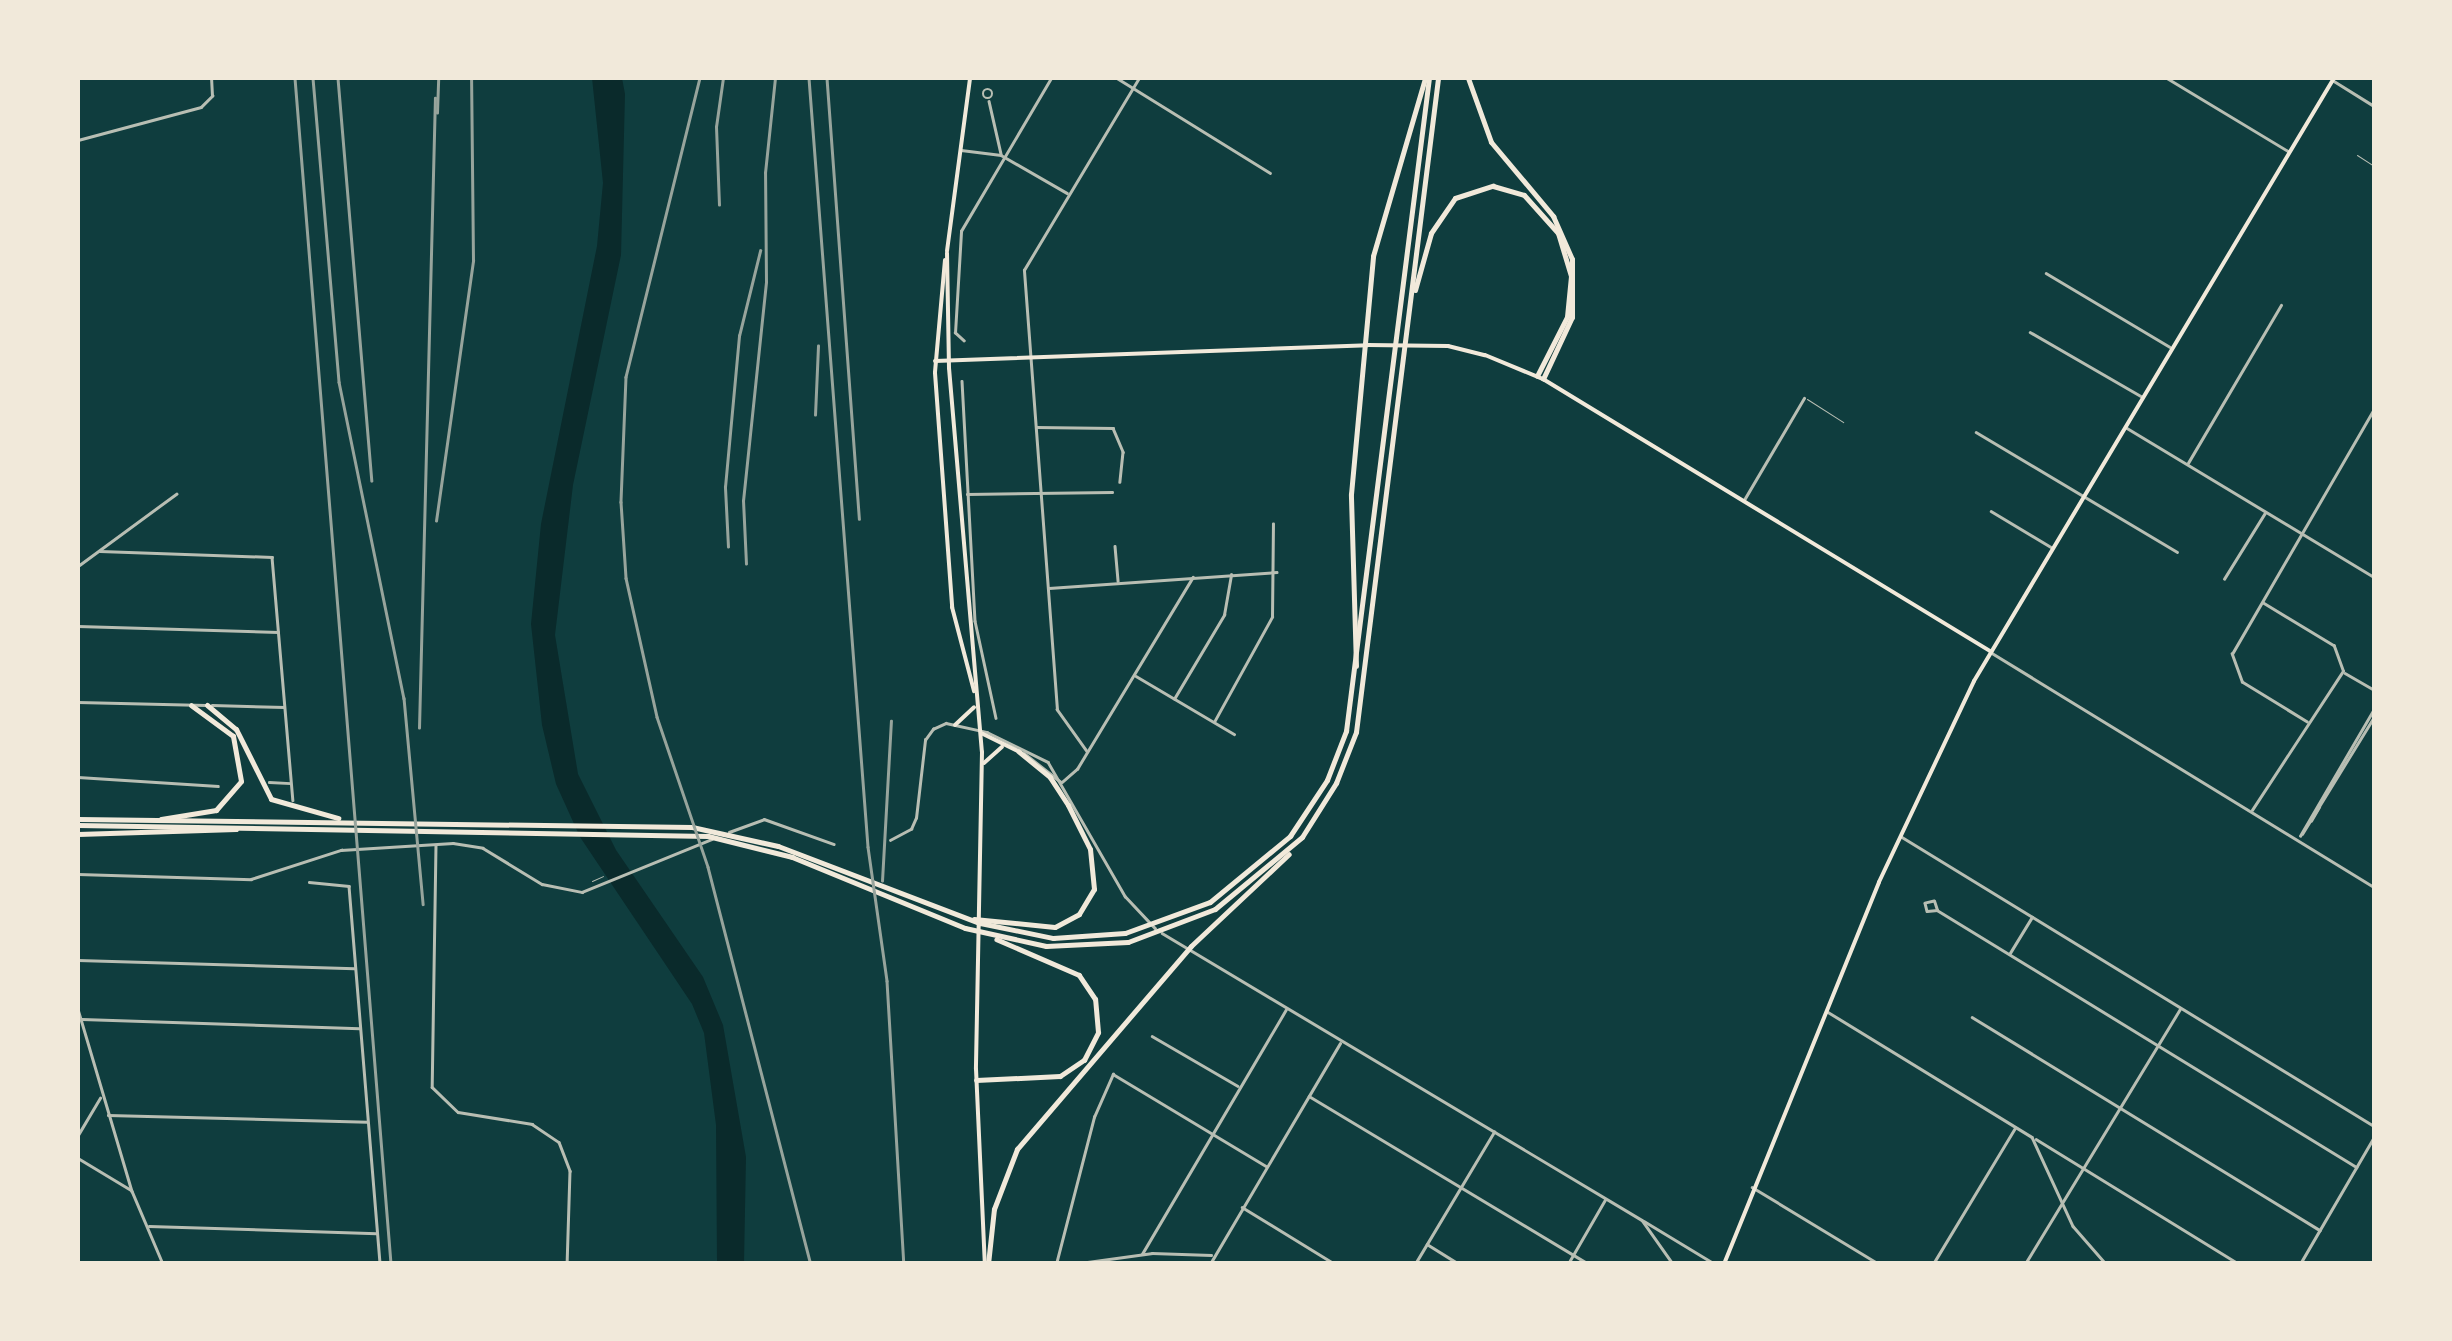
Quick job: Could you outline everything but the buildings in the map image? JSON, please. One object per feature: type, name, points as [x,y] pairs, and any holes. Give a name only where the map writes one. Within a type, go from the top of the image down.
[{"type":"highway","points":[[858,881],[966,918],[1052,938],[1125,933],[1188,913],[1233,888],[1276,852],[1319,795],[1346,731],[1357,679],[1427,78]]},
{"type":"highway","points":[[1357,679],[1352,494],[1380,218],[1427,78]]},
{"type":"highway","points":[[986,1264],[994,1209],[1016,1149],[1191,946],[1289,852],[1336,784],[1360,714],[1438,78]]},
{"type":"highway","points":[[1468,78],[1491,142],[1553,216],[1572,259],[1572,317],[1540,378]]},
{"type":"highway","points":[[1412,298],[1432,232],[1455,198],[1493,186],[1524,195],[1558,233],[1570,276],[1567,317],[1540,378]]},
{"type":"highway","points":[[160,820],[216,810],[241,781],[241,754],[230,732],[191,705]]},
{"type":"highway","points":[[206,706],[236,730],[271,799],[333,822]]},
{"type":"highway","points":[[994,925],[1056,926],[1079,914],[1095,882],[1090,849],[1057,785],[1018,750]]},
{"type":"highway","points":[[78,834],[344,821],[692,827],[754,838],[1079,975],[1095,999],[1098,1027],[1088,1054],[1067,1074],[976,1080]]},
{"type":"highway","points":[[78,822],[333,822],[668,832],[740,842],[821,865]]},
{"type":"highway","points":[[78,822],[239,828]]},
{"type":"highway","points":[[993,938],[1077,946],[1156,934],[1215,909],[1289,852]]},
{"type":"main road","points":[[970,78],[935,361],[952,607],[974,692],[982,765],[976,1080],[986,1264]]},
{"type":"main road","points":[[1724,1264],[1825,1010],[1901,836],[1990,652],[2334,79]]},
{"type":"main road","points":[[947,253],[949,360],[974,692]]},
{"type":"main road","points":[[935,361],[1368,345],[1448,346],[1540,378],[1990,652]]},
{"type":"main road","points":[[955,725],[976,703]]},
{"type":"main road","points":[[980,733],[1018,750]]},
{"type":"main road","points":[[982,765],[992,752],[1006,746]]},
{"type":"street","points":[[78,140],[208,103],[210,78]]},
{"type":"street","points":[[964,341],[955,333],[961,231],[1001,155],[1050,78]]},
{"type":"street","points":[[1117,78],[1270,173]]},
{"type":"street","points":[[1087,752],[1056,710],[1024,270],[1140,78]]},
{"type":"street","points":[[2167,78],[2290,152]]},
{"type":"street","points":[[2334,79],[2374,106]]},
{"type":"street","points":[[989,100],[1001,155]]},
{"type":"street","points":[[961,150],[1001,155],[1068,194]]},
{"type":"street","points":[[2046,273],[2171,348]]},
{"type":"street","points":[[2187,464],[2281,304]]},
{"type":"street","points":[[2030,332],[2142,396]]},
{"type":"street","points":[[962,380],[977,634],[996,718]]},
{"type":"street","points":[[1743,501],[1804,398]]},
{"type":"street","points":[[2307,722],[2234,672],[2233,651],[2374,409]]},
{"type":"street","points":[[2124,426],[2374,577]]},
{"type":"street","points":[[1035,427],[1113,428],[1123,452],[1120,482]]},
{"type":"street","points":[[1976,432],[2178,552]]},
{"type":"street","points":[[966,494],[1112,492]]},
{"type":"street","points":[[78,566],[176,494]]},
{"type":"street","points":[[1991,511],[2051,548]]},
{"type":"street","points":[[2224,580],[2265,512]]},
{"type":"street","points":[[1214,722],[1268,630],[1276,572],[1273,524]]},
{"type":"street","points":[[1115,546],[1118,582]]},
{"type":"street","points":[[100,551],[272,557],[293,800]]},
{"type":"street","points":[[1048,588],[1276,572]]},
{"type":"street","points":[[1174,699],[1224,615],[1230,575]]},
{"type":"street","points":[[1179,578],[1186,590]]},
{"type":"street","points":[[1062,782],[1087,752],[1193,578]]},
{"type":"street","points":[[2262,602],[2334,646],[2343,671],[2374,690]]},
{"type":"street","points":[[78,626],[279,632]]},
{"type":"street","points":[[1990,652],[2374,886]]},
{"type":"street","points":[[2251,811],[2343,671]]},
{"type":"street","points":[[1135,676],[1234,734]]},
{"type":"street","points":[[78,702],[286,707]]},
{"type":"street","points":[[2299,838],[2374,709]]},
{"type":"street","points":[[2299,838],[2374,717]]},
{"type":"street","points":[[890,840],[912,829],[925,740],[933,728],[955,725],[1032,750],[1062,782],[1139,914],[1210,963],[1715,1264]]},
{"type":"street","points":[[1018,750],[1062,782]]},
{"type":"street","points":[[78,777],[201,780],[218,786]]},
{"type":"street","points":[[268,782],[292,783]]},
{"type":"street","points":[[78,874],[251,879],[355,848],[436,843],[483,848],[559,890],[607,886],[764,819],[834,844]]},
{"type":"street","points":[[1901,836],[2374,1126]]},
{"type":"street","points":[[436,843],[432,1087],[458,1112],[532,1124],[559,1142],[570,1171],[567,1264]]},
{"type":"street","points":[[309,882],[349,886],[380,1264]]},
{"type":"street","points":[[1937,910],[2357,1167]]},
{"type":"street","points":[[2009,954],[2032,916]]},
{"type":"street","points":[[78,960],[356,968]]},
{"type":"street","points":[[2025,1264],[2181,1007]]},
{"type":"street","points":[[78,1008],[132,1191],[163,1264]]},
{"type":"street","points":[[1142,1254],[1286,1008]]},
{"type":"street","points":[[1825,1010],[2239,1264]]},
{"type":"street","points":[[1972,1016],[2320,1230]]},
{"type":"street","points":[[81,1019],[360,1028]]},
{"type":"street","points":[[1152,1036],[1239,1087]]},
{"type":"street","points":[[1210,1264],[1341,1042]]},
{"type":"street","points":[[1056,1264],[1094,1117],[1113,1074],[1266,1166]]},
{"type":"street","points":[[78,1134],[102,1096]]},
{"type":"street","points":[[1308,1096],[1589,1264]]},
{"type":"street","points":[[108,1114],[368,1122]]},
{"type":"street","points":[[78,1116],[85,1121]]},
{"type":"street","points":[[1933,1264],[2016,1127]]},
{"type":"street","points":[[1416,1264],[1494,1132]]},
{"type":"street","points":[[2300,1264],[2374,1136]]},
{"type":"street","points":[[2032,1137],[2079,1236],[2106,1264]]},
{"type":"street","points":[[78,1158],[132,1191]]},
{"type":"street","points":[[1752,1187],[1879,1264]]},
{"type":"street","points":[[1568,1264],[1606,1199]]},
{"type":"street","points":[[1242,1207],[1335,1264]]},
{"type":"street","points":[[1642,1220],[1672,1264]]},
{"type":"street","points":[[146,1226],[378,1233]]},
{"type":"street","points":[[1427,1244],[1459,1264]]},
{"type":"street","points":[[1073,1264],[1142,1254],[1213,1255]]},
{"type":"lane","points":[[2357,156],[2374,166]]},
{"type":"lane","points":[[1804,398],[1843,422]]},
{"type":"lane","points":[[592,881],[603,876]]},
{"type":"water","points":[[592,78],[622,78],[625,94],[621,255],[573,485],[555,635],[578,774],[616,850],[703,977],[723,1025],[746,1157],[744,1263],[717,1263],[716,1125],[704,1033],[692,1004],[580,837],[556,784],[542,725],[531,624],[541,524],[597,246],[603,183]]},
{"type":"railway","points":[[295,78],[391,1264]]},
{"type":"railway","points":[[313,78],[339,382],[404,698],[423,904]]},
{"type":"railway","points":[[338,78],[372,481]]},
{"type":"railway","points":[[437,113],[438,78]]},
{"type":"railway","points":[[436,521],[473,261],[471,78]]},
{"type":"railway","points":[[700,78],[626,377],[621,502],[626,578],[657,717],[708,867],[811,1264]]},
{"type":"railway","points":[[719,205],[716,127],[723,78]]},
{"type":"railway","points":[[746,564],[743,501],[766,282],[765,173],[775,78]]},
{"type":"railway","points":[[809,78],[868,847],[887,981],[904,1264]]},
{"type":"railway","points":[[827,78],[859,519]]},
{"type":"railway","points":[[419,728],[435,98]]},
{"type":"railway","points":[[728,547],[725,487],[739,336],[760,251]]},
{"type":"railway","points":[[815,415],[818,346]]},
{"type":"railway","points":[[882,881],[891,721]]}]
